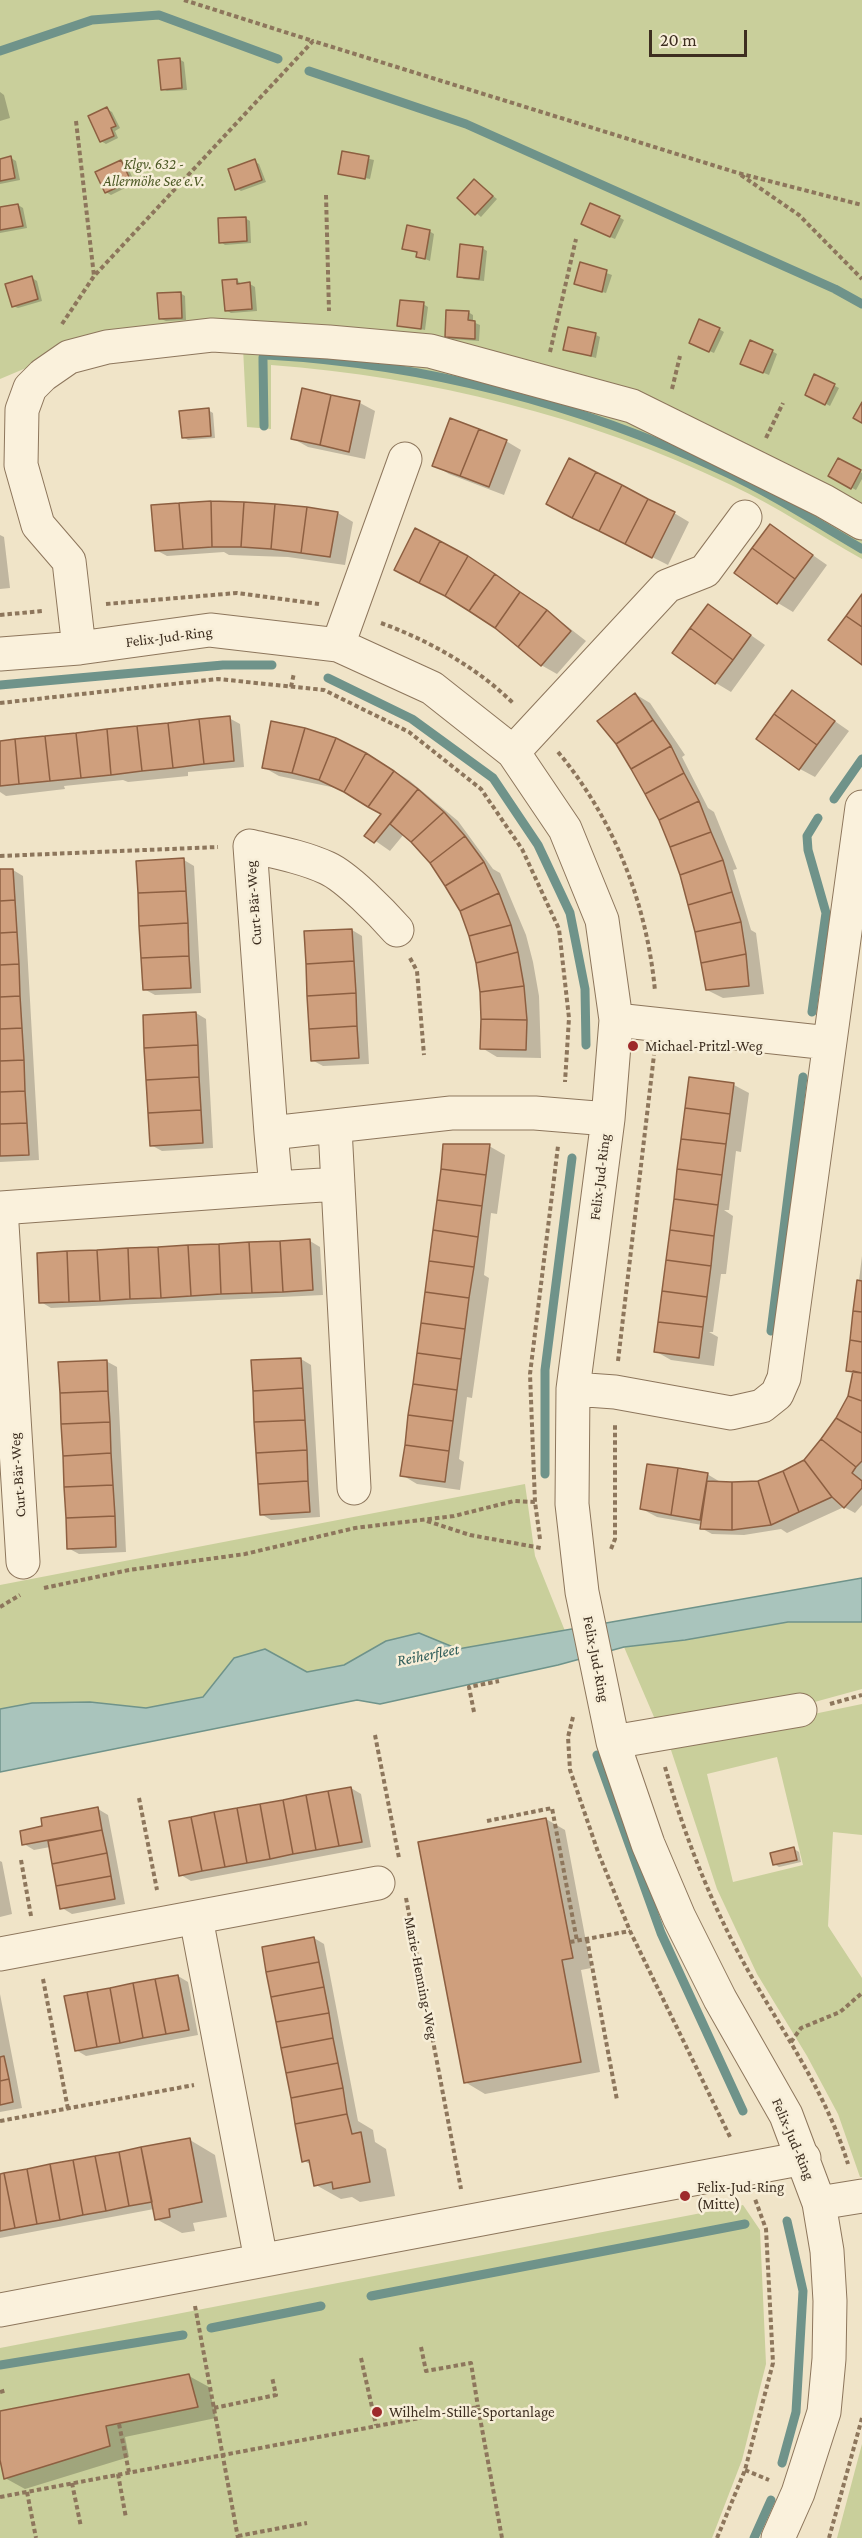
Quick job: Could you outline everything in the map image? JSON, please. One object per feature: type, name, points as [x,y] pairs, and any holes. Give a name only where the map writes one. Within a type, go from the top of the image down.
[{"type":"street","points":[[79,648],[69,561],[38,525],[21,465],[22,410],[30,388],[43,375],[69,357],[107,347],[212,335],[430,351],[632,406],[824,501],[862,523]]},
{"type":"street","points":[[338,645],[405,459]]},
{"type":"street","points":[[513,752],[667,586],[705,571],[745,517]]},
{"type":"street","name":"Felix-Jud-Ring","points":[[0,654],[79,648],[210,630],[338,645],[432,688],[513,752],[565,829],[602,920],[616,1020],[608,1119],[573,1389],[572,1503],[582,1592],[613,1742],[648,1844],[679,1917],[720,1999],[786,2115],[819,2203],[827,2251],[830,2301],[829,2359],[824,2412],[798,2493],[778,2538]]},
{"type":"street","points":[[573,1389],[615,1392],[731,1413],[762,1406],[777,1394],[784,1378],[862,807]]},
{"type":"street","name":"Curt-Bär-Weg","points":[[276,1188],[250,846],[296,856],[329,869],[378,909],[397,930]]},
{"type":"street","points":[[616,1020],[829,1043]]},
{"type":"street","points":[[271,1133],[335,1128],[451,1113],[562,1115],[608,1119]]},
{"type":"street","points":[[335,1128],[354,1488]]},
{"type":"street","name":"Curt-Bär-Weg","points":[[28,1581],[0,1208],[338,1184]]},
{"type":"street","points":[[613,1742],[800,1710]]},
{"type":"street","points":[[0,1954],[394,1878]]},
{"type":"street","points":[[196,1917],[261,2260]]},
{"type":"street","points":[[0,2310],[804,2158]]},
{"type":"street","points":[[819,2203],[860,2196]]},
{"type":"path","points":[[184,0],[738,173],[862,205]]},
{"type":"path","points":[[43,375],[50,342],[94,276],[313,41]]},
{"type":"path","points":[[76,121],[94,276]]},
{"type":"path","points":[[738,173],[800,215],[862,279]]},
{"type":"path","points":[[326,195],[329,342]]},
{"type":"path","points":[[544,382],[576,239]]},
{"type":"path","points":[[0,615],[183,596],[237,593],[303,600],[350,612],[394,627],[450,656],[482,677],[537,727],[595,803],[622,858],[645,929],[654,980],[658,1025],[615,1392],[615,1539],[603,1570],[582,1592]]},
{"type":"path","points":[[0,702],[219,679],[324,690],[409,732],[481,789],[522,849],[559,929],[569,1018],[562,1115],[530,1374],[535,1502],[541,1548],[546,1558]]},
{"type":"path","points":[[0,856],[250,846]]},
{"type":"path","points":[[397,930],[417,971],[424,1054]]},
{"type":"path","points":[[0,1607],[28,1581],[245,1554],[355,1528],[454,1516],[514,1501],[572,1503]]},
{"type":"path","points":[[423,1520],[470,1535],[541,1548]]},
{"type":"path","points":[[474,1712],[470,1687],[499,1681]]},
{"type":"path","points":[[600,1686],[580,1698],[568,1737],[569,1761],[582,1809],[630,1931],[745,2169],[766,2229],[773,2363],[745,2470],[717,2538]]},
{"type":"path","name":"Marie-Henning-Weg","points":[[375,1735],[394,1878],[467,2222]]},
{"type":"path","points":[[656,1735],[672,1793],[694,1857],[723,1921],[754,1980],[791,2042],[833,2121],[860,2196]]},
{"type":"path","points":[[139,1798],[163,1924]]},
{"type":"path","points":[[487,1821],[552,1808],[577,1941]]},
{"type":"path","points":[[21,1860],[68,2109]]},
{"type":"path","points":[[570,1942],[630,1931]]},
{"type":"path","points":[[587,1939],[617,2100]]},
{"type":"path","points":[[791,2042],[801,2028],[840,2012],[862,1993]]},
{"type":"path","points":[[0,2121],[227,2078]]},
{"type":"path","points":[[189,2274],[238,2537],[307,2523]]},
{"type":"path","points":[[421,2347],[426,2371],[471,2363],[502,2538]]},
{"type":"path","points":[[361,2358],[376,2425]]},
{"type":"path","points":[[214,2408],[276,2395],[273,2377]]},
{"type":"path","points":[[0,2392],[7,2390]]},
{"type":"path","points":[[0,2497],[478,2407]]},
{"type":"path","points":[[829,2538],[862,2418]]},
{"type":"path","points":[[119,2424],[129,2472]]},
{"type":"path","points":[[118,2474],[126,2518]]},
{"type":"path","points":[[72,2483],[81,2527]]},
{"type":"path","points":[[27,2492],[36,2538]]},
{"type":"green space","name":"Klgv. 632 - Allermöhe See e.V.","points":[[0,0],[862,0],[862,513],[430,340],[95,339],[0,379]]},
{"type":"green space","points":[[243,348],[430,368],[525,389],[640,426],[862,536],[862,559],[764,502],[677,461],[564,420],[448,390],[389,379],[271,365],[271,429],[247,427]]},
{"type":"green space","points":[[525,1484],[535,1556],[565,1631],[458,1649],[419,1633],[386,1641],[344,1665],[307,1672],[265,1649],[234,1658],[203,1697],[146,1708],[90,1702],[32,1703],[0,1709],[0,1585]]},
{"type":"green space","points":[[788,1622],[862,1622],[862,1689],[800,1706],[657,1724],[624,1647],[685,1640]]},
{"type":"green space","points":[[862,1704],[862,1835],[833,1832],[828,1926],[862,1978],[862,2177],[860,2177],[838,2114],[807,2056],[757,1974],[717,1889],[669,1744]],"holes":[[[777,1757],[803,1865],[733,1882],[707,1774]]]},
{"type":"green space","name":"Wilhelm-Stille-Sportanlage","points":[[743,2205],[760,2230],[766,2364],[742,2460],[712,2538],[0,2538],[0,2348]]},
{"type":"green space","points":[[862,2444],[862,2538],[837,2538]]},
{"type":"water","name":"Reiherfleet","points":[[862,1578],[862,1622],[788,1622],[685,1640],[624,1647],[558,1665],[380,1704],[357,1700],[0,1772],[0,1709],[32,1703],[90,1702],[146,1708],[203,1697],[234,1658],[265,1649],[307,1672],[344,1665],[386,1641],[419,1633],[458,1649]]},
{"type":"building","points":[[180,58],[182,88],[161,90],[158,60]]},
{"type":"building","points":[[107,107],[116,126],[111,128],[114,136],[100,142],[88,116]]},
{"type":"building","points":[[342,151],[369,156],[365,179],[338,174]]},
{"type":"building","points":[[11,156],[15,178],[0,181],[0,159]]},
{"type":"building","points":[[255,159],[262,180],[235,190],[228,169]]},
{"type":"building","points":[[121,160],[131,181],[105,193],[95,172]]},
{"type":"building","points":[[474,179],[493,196],[475,215],[457,198]]},
{"type":"building","points":[[590,203],[620,216],[610,237],[581,224]]},
{"type":"building","points":[[18,204],[23,226],[0,230],[0,207]]},
{"type":"building","points":[[246,217],[247,241],[219,243],[218,218]]},
{"type":"building","points":[[407,225],[430,230],[425,259],[416,257],[417,252],[402,249]]},
{"type":"building","points":[[460,244],[483,247],[479,279],[457,277]]},
{"type":"building","points":[[580,262],[607,270],[602,292],[574,284]]},
{"type":"building","points":[[32,276],[38,299],[12,307],[5,284]]},
{"type":"building","points":[[237,279],[237,284],[250,282],[252,309],[225,311],[222,280]]},
{"type":"building","points":[[181,292],[182,318],[159,319],[157,293]]},
{"type":"building","points":[[400,300],[424,302],[421,329],[397,326]]},
{"type":"building","points":[[446,310],[469,311],[468,320],[475,321],[475,339],[445,337]]},
{"type":"building","points":[[699,319],[720,328],[709,352],[689,343]]},
{"type":"building","points":[[568,327],[596,333],[591,356],[563,350]]},
{"type":"building","points":[[750,340],[773,350],[763,373],[740,364]]},
{"type":"building","points":[[814,374],[835,384],[825,405],[805,395]]},
{"type":"building","points":[[302,388],[331,395],[320,445],[291,439]]},
{"type":"building","points":[[331,395],[360,401],[349,452],[320,445]]},
{"type":"building","points":[[862,402],[862,423],[853,418]]},
{"type":"building","points":[[209,408],[211,436],[182,438],[179,411]]},
{"type":"building","points":[[450,418],[479,429],[460,476],[432,466]]},
{"type":"building","points":[[479,429],[507,440],[489,487],[460,476]]},
{"type":"building","points":[[569,458],[596,472],[572,518],[546,504]]},
{"type":"building","points":[[838,458],[861,470],[851,489],[828,476]]},
{"type":"building","points":[[596,472],[622,485],[599,531],[572,518]]},
{"type":"building","points":[[622,485],[648,499],[625,544],[599,531]]},
{"type":"building","points":[[648,499],[675,512],[652,558],[625,544]]},
{"type":"building","points":[[211,501],[244,502],[241,547],[212,547]]},
{"type":"building","points":[[211,501],[212,547],[183,549],[179,503]]},
{"type":"building","points":[[244,502],[275,504],[271,549],[241,547]]},
{"type":"building","points":[[179,503],[183,549],[155,551],[151,505]]},
{"type":"building","points":[[275,504],[307,507],[301,553],[271,549]]},
{"type":"building","points":[[307,507],[338,512],[330,557],[301,553]]},
{"type":"building","points":[[770,524],[813,555],[795,579],[752,548]]},
{"type":"building","points":[[415,528],[440,541],[419,583],[394,570]]},
{"type":"building","points":[[440,541],[468,556],[445,596],[419,583]]},
{"type":"building","points":[[752,548],[795,579],[777,604],[734,573]]},
{"type":"building","points":[[468,556],[495,574],[469,611],[445,596]]},
{"type":"building","points":[[495,574],[520,592],[495,628],[469,611]]},
{"type":"building","points":[[520,592],[547,610],[518,647],[495,628]]},
{"type":"building","points":[[862,594],[862,627],[846,616]]},
{"type":"building","points":[[708,604],[751,635],[733,660],[690,628]]},
{"type":"building","points":[[547,610],[571,631],[541,666],[518,647]]},
{"type":"building","points":[[846,616],[862,627],[862,665],[828,640]]},
{"type":"building","points":[[690,628],[733,660],[715,684],[672,653]]},
{"type":"building","points":[[792,690],[835,721],[817,745],[774,714]]},
{"type":"building","points":[[635,693],[653,720],[616,744],[597,721]]},
{"type":"building","points":[[774,714],[817,745],[799,770],[756,739]]},
{"type":"building","points":[[230,716],[234,761],[204,764],[199,719]]},
{"type":"building","points":[[199,719],[204,764],[173,768],[168,723]]},
{"type":"building","points":[[653,720],[671,746],[631,769],[616,744]]},
{"type":"building","points":[[271,721],[305,728],[292,773],[262,768]]},
{"type":"building","points":[[168,723],[173,768],[142,771],[137,726]]},
{"type":"building","points":[[137,726],[142,771],[111,775],[107,729]]},
{"type":"building","points":[[305,728],[336,738],[319,780],[292,773]]},
{"type":"building","points":[[107,729],[111,775],[81,778],[76,733]]},
{"type":"building","points":[[76,733],[81,778],[50,781],[45,736]]},
{"type":"building","points":[[45,736],[50,781],[19,784],[15,739]]},
{"type":"building","points":[[336,738],[366,753],[344,792],[319,780]]},
{"type":"building","points":[[15,739],[19,784],[0,786],[0,741]]},
{"type":"building","points":[[671,746],[684,773],[645,794],[631,769]]},
{"type":"building","points":[[366,753],[394,771],[368,807],[344,792]]},
{"type":"building","points":[[394,771],[418,789],[374,843],[364,836],[381,814],[368,807]]},
{"type":"building","points":[[684,773],[699,801],[659,820],[645,794]]},
{"type":"building","points":[[418,789],[444,812],[411,842],[390,824]]},
{"type":"building","points":[[699,801],[711,832],[670,847],[659,820]]},
{"type":"building","points":[[444,812],[465,836],[430,863],[411,842]]},
{"type":"building","points":[[711,832],[723,860],[680,875],[670,847]]},
{"type":"building","points":[[465,836],[484,862],[445,886],[430,863]]},
{"type":"building","points":[[184,858],[186,891],[138,893],[136,861]]},
{"type":"building","points":[[723,860],[732,892],[688,905],[680,875]]},
{"type":"building","points":[[484,862],[499,893],[460,911],[445,886]]},
{"type":"building","points":[[0,869],[13,869],[15,900],[0,901]]},
{"type":"building","points":[[186,891],[188,923],[139,926],[138,893]]},
{"type":"building","points":[[732,892],[741,922],[695,932],[688,905]]},
{"type":"building","points":[[499,893],[511,925],[469,936],[460,911]]},
{"type":"building","points":[[15,900],[17,932],[0,933],[0,901]]},
{"type":"building","points":[[741,922],[746,954],[701,963],[695,932]]},
{"type":"building","points":[[188,923],[189,956],[141,958],[139,926]]},
{"type":"building","points":[[511,925],[518,952],[476,963],[469,936]]},
{"type":"building","points":[[352,929],[354,961],[306,964],[304,931]]},
{"type":"building","points":[[17,932],[19,964],[0,965],[0,933]]},
{"type":"building","points":[[518,952],[524,986],[480,992],[476,963]]},
{"type":"building","points":[[746,954],[749,986],[706,990],[701,963]]},
{"type":"building","points":[[189,956],[191,988],[143,990],[141,958]]},
{"type":"building","points":[[354,961],[356,993],[307,996],[306,964]]},
{"type":"building","points":[[19,964],[20,996],[0,997],[0,965]]},
{"type":"building","points":[[524,986],[527,1020],[481,1019],[480,992]]},
{"type":"building","points":[[356,993],[357,1026],[309,1029],[307,996]]},
{"type":"building","points":[[20,996],[22,1028],[0,1029],[0,997]]},
{"type":"building","points":[[196,1012],[198,1045],[144,1048],[143,1015]]},
{"type":"building","points":[[481,1019],[527,1020],[526,1050],[480,1049]]},
{"type":"building","points":[[357,1026],[359,1058],[311,1061],[309,1029]]},
{"type":"building","points":[[22,1028],[24,1060],[0,1061],[0,1029]]},
{"type":"building","points":[[198,1045],[199,1077],[146,1080],[144,1048]]},
{"type":"building","points":[[24,1060],[25,1091],[0,1092],[0,1061]]},
{"type":"building","points":[[199,1077],[201,1110],[148,1113],[146,1080]]},
{"type":"building","points":[[689,1077],[734,1083],[730,1114],[685,1108]]},
{"type":"building","points":[[25,1091],[27,1123],[0,1124],[0,1092]]},
{"type":"building","points":[[685,1108],[730,1114],[726,1144],[681,1139]]},
{"type":"building","points":[[201,1110],[203,1143],[150,1146],[148,1113]]},
{"type":"building","points":[[27,1123],[29,1155],[0,1156],[0,1124]]},
{"type":"building","points":[[681,1139],[726,1144],[722,1175],[677,1169]]},
{"type":"building","points":[[443,1144],[490,1144],[486,1175],[441,1169]]},
{"type":"building","points":[[441,1169],[486,1175],[482,1206],[437,1200]]},
{"type":"building","points":[[677,1169],[722,1175],[718,1205],[674,1199]]},
{"type":"building","points":[[674,1199],[718,1205],[714,1236],[670,1230]]},
{"type":"building","points":[[437,1200],[482,1206],[478,1237],[433,1230]]},
{"type":"building","points":[[433,1230],[478,1237],[474,1267],[429,1261]]},
{"type":"building","points":[[670,1230],[714,1236],[711,1266],[666,1260]]},
{"type":"building","points":[[310,1239],[313,1290],[283,1292],[280,1241]]},
{"type":"building","points":[[280,1241],[283,1292],[252,1293],[249,1242]]},
{"type":"building","points":[[249,1242],[252,1293],[221,1294],[219,1244]]},
{"type":"building","points":[[219,1244],[221,1294],[191,1296],[188,1245]]},
{"type":"building","points":[[188,1245],[191,1296],[161,1298],[158,1247]]},
{"type":"building","points":[[158,1247],[161,1298],[130,1299],[128,1248]]},
{"type":"building","points":[[128,1248],[130,1299],[100,1301],[97,1250]]},
{"type":"building","points":[[97,1250],[100,1301],[69,1302],[67,1251]]},
{"type":"building","points":[[67,1251],[69,1302],[39,1303],[37,1253]]},
{"type":"building","points":[[666,1260],[711,1266],[707,1297],[662,1291]]},
{"type":"building","points":[[429,1261],[474,1267],[469,1298],[425,1292]]},
{"type":"building","points":[[857,1280],[862,1281],[862,1312],[853,1311]]},
{"type":"building","points":[[662,1291],[707,1297],[703,1327],[658,1322]]},
{"type":"building","points":[[425,1292],[469,1298],[465,1329],[421,1323]]},
{"type":"building","points":[[853,1311],[862,1312],[862,1342],[850,1340]]},
{"type":"building","points":[[658,1322],[703,1327],[699,1358],[654,1352]]},
{"type":"building","points":[[421,1323],[465,1329],[461,1359],[417,1353]]},
{"type":"building","points":[[850,1340],[862,1342],[862,1373],[846,1371]]},
{"type":"building","points":[[417,1353],[461,1359],[457,1390],[413,1384]]},
{"type":"building","points":[[301,1358],[303,1388],[253,1391],[251,1360]]},
{"type":"building","points":[[107,1360],[108,1391],[60,1393],[58,1362]]},
{"type":"building","points":[[853,1371],[862,1373],[862,1401],[848,1396]]},
{"type":"building","points":[[413,1384],[457,1390],[453,1421],[408,1415]]},
{"type":"building","points":[[303,1388],[305,1420],[254,1422],[253,1391]]},
{"type":"building","points":[[108,1391],[110,1422],[61,1424],[60,1393]]},
{"type":"building","points":[[848,1396],[862,1401],[862,1433],[836,1418]]},
{"type":"building","points":[[408,1415],[453,1421],[449,1451],[405,1445]]},
{"type":"building","points":[[836,1418],[862,1433],[862,1461],[856,1467],[821,1439]]},
{"type":"building","points":[[305,1420],[307,1450],[256,1453],[254,1422]]},
{"type":"building","points":[[110,1422],[111,1453],[63,1456],[61,1424]]},
{"type":"building","points":[[821,1439],[856,1467],[852,1473],[862,1481],[862,1488],[844,1508],[832,1497],[804,1460]]},
{"type":"building","points":[[405,1445],[449,1451],[445,1482],[400,1476]]},
{"type":"building","points":[[307,1450],[308,1481],[258,1484],[256,1453]]},
{"type":"building","points":[[111,1453],[113,1485],[64,1487],[63,1456]]},
{"type":"building","points":[[804,1460],[832,1497],[799,1512],[783,1471]]},
{"type":"building","points":[[647,1464],[678,1468],[671,1515],[640,1509]]},
{"type":"building","points":[[678,1468],[708,1473],[700,1520],[671,1515]]},
{"type":"building","points":[[783,1471],[799,1512],[771,1525],[758,1481]]},
{"type":"building","points":[[308,1481],[310,1512],[260,1515],[258,1484]]},
{"type":"building","points":[[707,1481],[732,1482],[732,1530],[700,1529]]},
{"type":"building","points":[[758,1481],[771,1525],[732,1530],[732,1482]]},
{"type":"building","points":[[113,1485],[115,1516],[66,1518],[64,1487]]},
{"type":"building","points":[[115,1516],[116,1547],[67,1549],[66,1518]]},
{"type":"building","points":[[351,1787],[362,1842],[339,1846],[328,1791]]},
{"type":"building","points":[[328,1791],[339,1846],[316,1850],[306,1795]]},
{"type":"building","points":[[306,1795],[316,1850],[293,1854],[283,1800]]},
{"type":"building","points":[[283,1800],[293,1854],[270,1859],[260,1804]]},
{"type":"building","points":[[260,1804],[270,1859],[247,1863],[237,1808]]},
{"type":"building","points":[[98,1807],[102,1830],[22,1845],[20,1831],[42,1826],[41,1818]]},
{"type":"building","points":[[237,1808],[247,1863],[225,1867],[214,1812]]},
{"type":"building","points":[[214,1812],[225,1867],[202,1871],[191,1817]]},
{"type":"building","points":[[191,1817],[202,1871],[179,1876],[169,1821]]},
{"type":"building","points":[[546,1818],[573,1958],[562,1960],[581,2062],[464,2083],[418,1842]]},
{"type":"building","points":[[102,1830],[107,1853],[52,1864],[48,1841]]},
{"type":"building","points":[[794,1847],[797,1860],[773,1865],[770,1853]]},
{"type":"building","points":[[107,1853],[111,1876],[56,1886],[52,1864]]},
{"type":"building","points":[[111,1876],[115,1899],[60,1909],[56,1886]]},
{"type":"building","points":[[314,1937],[319,1962],[266,1972],[262,1947]]},
{"type":"building","points":[[319,1962],[324,1987],[271,1997],[266,1972]]},
{"type":"building","points":[[178,1975],[189,2030],[166,2034],[155,1979]]},
{"type":"building","points":[[155,1979],[166,2034],[143,2038],[133,1983]]},
{"type":"building","points":[[133,1983],[143,2038],[120,2043],[110,1988]]},
{"type":"building","points":[[324,1987],[329,2013],[276,2022],[271,1997]]},
{"type":"building","points":[[110,1988],[120,2043],[97,2047],[87,1992]]},
{"type":"building","points":[[87,1992],[97,2047],[75,2051],[64,1996]]},
{"type":"building","points":[[329,2013],[333,2038],[281,2048],[276,2022]]},
{"type":"building","points":[[333,2038],[338,2063],[286,2073],[281,2048]]},
{"type":"building","points":[[4,2056],[9,2079],[0,2081],[0,2057]]},
{"type":"building","points":[[338,2063],[343,2088],[291,2098],[286,2073]]},
{"type":"building","points":[[9,2079],[13,2102],[0,2105],[0,2081]]},
{"type":"building","points":[[343,2088],[347,2114],[295,2124],[291,2098]]},
{"type":"building","points":[[347,2114],[352,2134],[361,2132],[370,2182],[333,2189],[332,2182],[314,2186],[309,2160],[302,2162],[295,2124]]},
{"type":"building","points":[[190,2138],[202,2202],[169,2209],[170,2217],[155,2220],[141,2147]]},
{"type":"building","points":[[141,2147],[152,2202],[129,2206],[119,2152]]},
{"type":"building","points":[[119,2152],[129,2206],[106,2211],[95,2156]]},
{"type":"building","points":[[95,2156],[106,2211],[83,2215],[73,2160]]},
{"type":"building","points":[[73,2160],[83,2215],[60,2220],[50,2164]]},
{"type":"building","points":[[50,2164],[60,2220],[37,2224],[27,2169]]},
{"type":"building","points":[[27,2169],[37,2224],[15,2228],[4,2173]]},
{"type":"building","points":[[4,2173],[15,2228],[0,2231],[0,2174]]},
{"type":"building","points":[[189,2374],[198,2407],[106,2426],[110,2446],[4,2479],[0,2460],[0,2411]]},
{"type":"waterway","points":[[0,51],[92,20],[159,15],[278,59]]},
{"type":"waterway","points":[[309,71],[466,124],[835,289],[862,304]]},
{"type":"waterway","points":[[264,426],[263,357],[267,355],[326,360],[443,378],[558,407],[669,447],[758,489],[862,549]]},
{"type":"waterway","points":[[0,685],[223,665],[272,665]]},
{"type":"waterway","points":[[328,678],[412,719],[493,778],[538,845],[570,913],[585,989],[586,1045]]},
{"type":"waterway","points":[[834,799],[862,759]]},
{"type":"waterway","points":[[812,1012],[826,913],[808,850],[807,836],[818,818]]},
{"type":"waterway","points":[[771,1331],[803,1077]]},
{"type":"waterway","points":[[545,1474],[545,1370],[572,1158]]},
{"type":"waterway","points":[[597,1755],[661,1933],[743,2111]]},
{"type":"waterway","points":[[782,2463],[796,2412],[803,2291],[787,2221]]},
{"type":"waterway","points":[[371,2296],[745,2224]]},
{"type":"waterway","points":[[211,2328],[321,2306]]},
{"type":"waterway","points":[[0,2365],[183,2335]]},
{"type":"waterway","points":[[754,2538],[771,2500]]},
{"type":"place","name":"Michael-Pritzl-Weg","points":[[633,1046]]},
{"type":"place","name":"Felix-Jud-Ring (Mitte)","points":[[685,2196]]},
{"type":"place","name":"Wilhelm-Stille-Sportanlage","points":[[377,2412]]}]
